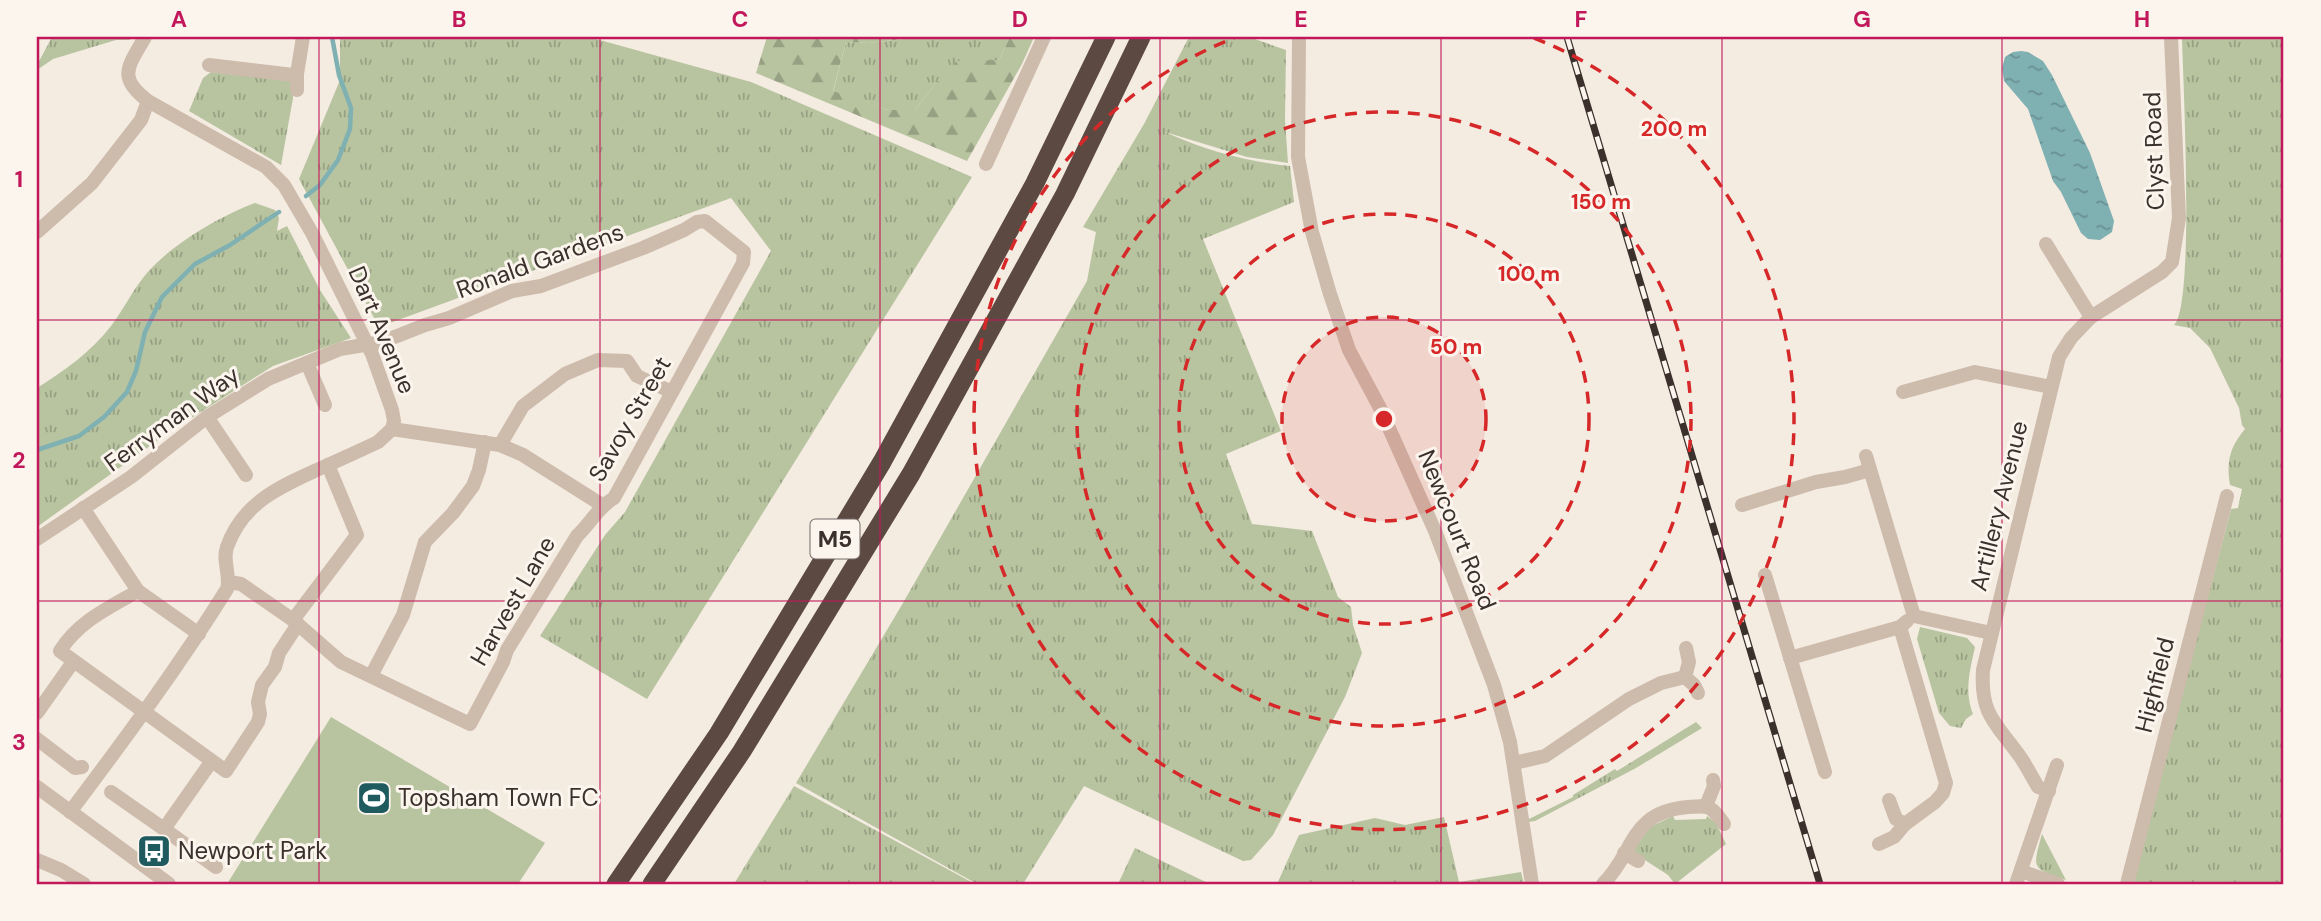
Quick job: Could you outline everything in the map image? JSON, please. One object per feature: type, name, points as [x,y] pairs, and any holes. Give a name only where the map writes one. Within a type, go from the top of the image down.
[{"type":"highway","name":"M5","points":[[616,884],[719,733],[882,462],[1035,183],[1106,37]]},
{"type":"highway","name":"M5","points":[[652,884],[742,751],[911,474],[1065,194],[1142,37]]},
{"type":"street","name":"Dart Avenue","points":[[145,37],[129,66],[128,76],[132,89],[148,101],[266,167],[284,185],[312,233],[368,345],[394,421],[392,429],[379,442],[270,492],[260,500],[238,524],[227,546],[229,582]]},
{"type":"street","points":[[297,90],[303,37]]},
{"type":"street","points":[[986,164],[1044,37]]},
{"type":"street","name":"Newcourt Road","points":[[1299,37],[1298,157],[1312,232],[1349,350],[1380,408],[1435,531],[1494,685],[1514,763],[1532,884]]},
{"type":"street","name":"Clyst Road","points":[[2171,37],[2179,218],[2172,262]]},
{"type":"street","points":[[209,65],[297,74]]},
{"type":"street","points":[[37,232],[92,183],[141,120],[148,101]]},
{"type":"street","name":"Ronald Gardens","points":[[368,345],[449,318],[512,291],[541,286],[579,272],[654,243],[697,222],[705,221],[720,235]]},
{"type":"street","name":"Savoy Street","points":[[392,429],[500,445],[523,455],[602,505],[614,498],[745,258],[744,252],[720,235]]},
{"type":"street","points":[[2046,244],[2091,317]]},
{"type":"street","name":"Artillery Avenue","points":[[2049,791],[2038,787],[2021,758],[1993,723],[1985,707],[1983,670],[1991,633],[2059,357],[2071,338],[2091,317],[2162,272],[2172,262]]},
{"type":"street","name":"Ferryman Way","points":[[37,539],[150,463],[207,417],[268,379],[340,349],[368,345]]},
{"type":"street","points":[[500,445],[523,406],[565,374],[598,360],[627,361],[637,376],[672,392]]},
{"type":"street","points":[[307,363],[325,405]]},
{"type":"street","points":[[1903,392],[1975,372],[2051,387]]},
{"type":"street","points":[[207,417],[246,475]]},
{"type":"street","points":[[70,811],[199,634],[229,582],[241,584],[295,622],[341,662],[370,676],[403,615],[425,542],[453,513],[473,486],[485,442]]},
{"type":"street","points":[[1741,505],[1816,482],[1845,477],[1868,463],[1914,616]]},
{"type":"street","points":[[138,590],[85,622],[74,631],[60,651],[226,771],[258,722],[258,702],[262,685],[275,667],[295,622],[357,535],[328,465]]},
{"type":"street","name":"Highfield","points":[[2127,884],[2227,496]]},
{"type":"street","name":"Harvest Lane","points":[[370,676],[470,724],[507,650],[577,536],[589,525],[602,505]]},
{"type":"street","points":[[83,508],[138,590],[199,634]]},
{"type":"street","points":[[1765,575],[1825,772]]},
{"type":"street","points":[[1790,657],[1900,626],[1914,616],[1991,633]]},
{"type":"street","points":[[1879,844],[1894,837],[1905,824],[1935,802],[1943,793],[1946,783],[1900,626]]},
{"type":"street","points":[[1685,677],[1689,662],[1686,648]]},
{"type":"street","points":[[37,713],[73,662]]},
{"type":"street","points":[[1514,763],[1545,756],[1637,695],[1661,683],[1685,677]]},
{"type":"street","points":[[1685,677],[1695,685],[1698,693]]},
{"type":"street","points":[[37,739],[75,768],[82,767]]},
{"type":"street","points":[[164,829],[211,762]]},
{"type":"street","points":[[2057,765],[2018,878],[2058,884]]},
{"type":"street","points":[[1706,806],[1714,786],[1713,780]]},
{"type":"street","points":[[37,787],[169,884]]},
{"type":"street","points":[[111,792],[216,867]]},
{"type":"street","points":[[1889,800],[1896,819],[1905,824]]},
{"type":"street","points":[[1603,884],[1635,835],[1654,816],[1676,808],[1706,806],[1714,810],[1724,824]]},
{"type":"street","points":[[1624,853],[1638,861]]},
{"type":"street","points":[[37,860],[84,884]]},
{"type":"green space","points":[[52,37],[131,37],[130,40],[116,40],[53,59],[37,70]]},
{"type":"green space","points":[[340,37],[589,37],[751,82],[972,177],[647,699],[540,636],[605,535],[625,512],[771,251],[731,198],[379,327],[299,179],[340,80]]},
{"type":"green space","points":[[767,37],[922,37],[868,43],[846,42],[833,91],[888,110],[915,110],[957,61],[999,60],[1010,37],[1034,37],[1022,64],[967,161],[756,73]]},
{"type":"green space","points":[[922,37],[1010,37],[999,60],[938,80],[915,110],[888,110],[833,92],[846,42],[868,43]]},
{"type":"green space","points":[[1189,37],[1249,37],[1286,50],[1285,120],[1288,163],[1247,157],[1165,132],[1226,154],[1290,166],[1294,202],[1203,239],[1281,431],[1226,454],[1252,524],[1312,531],[1338,597],[1351,607],[1353,625],[1362,653],[1345,697],[1273,835],[1251,860],[1243,861],[1084,786],[1023,884],[977,884],[796,783],[903,603],[1087,281],[1096,232],[1083,227],[1144,124]]},
{"type":"green space","points":[[2182,37],[2284,37],[2284,884],[2132,884],[2231,509],[2238,508],[2242,489],[2230,485],[2229,469],[2230,455],[2245,429],[2239,408],[2210,348],[2190,328],[2174,325],[2180,309],[2186,236]]},
{"type":"green space","points":[[211,72],[293,81],[293,98],[281,165],[189,111],[203,78]]},
{"type":"green space","points":[[255,203],[275,210],[279,218],[277,231],[287,226],[320,290],[351,338],[273,366],[168,433],[37,527],[37,388],[67,368],[95,344],[157,262],[212,223]]},
{"type":"green space","points":[[1920,627],[1967,638],[1975,647],[1968,689],[1973,714],[1961,728],[1950,726],[1939,713],[1917,639]]},
{"type":"green space","name":"Topsham Town FC","points":[[331,717],[545,843],[518,884],[227,884]]},
{"type":"green space","points":[[1696,722],[1702,728],[1636,768],[1535,821],[1528,822],[1527,820],[1573,797]]},
{"type":"green space","points":[[794,786],[975,884],[734,884]]},
{"type":"green space","points":[[1673,816],[1675,820],[1706,819],[1707,816],[1716,823],[1726,844],[1675,884],[1668,875],[1634,853],[1650,827]]},
{"type":"green space","points":[[1444,817],[1459,882],[1521,872],[1524,884],[1277,884],[1299,835],[1375,818],[1405,825]]},
{"type":"green space","points":[[2042,834],[2066,880],[2046,873],[2038,866],[2036,861]]},
{"type":"green space","points":[[1135,848],[1210,884],[1118,884]]},
{"type":"water","points":[[2021,51],[2043,61],[2090,153],[2114,221],[2112,232],[2100,240],[2088,239],[2081,233],[2053,181],[2028,109],[2004,81],[2002,68],[2005,57]]},
{"type":"waterway","points":[[306,196],[320,185],[338,160],[350,129],[351,108],[339,75],[332,37]]},
{"type":"waterway","points":[[37,450],[79,436],[104,417],[127,392],[136,371],[145,332],[162,297],[195,264],[230,245],[279,212]]},
{"type":"railway","points":[[1567,37],[1820,884]]},
{"type":"place","name":"Topsham Town FC","points":[[374,798]]},
{"type":"place","name":"Newport Park","points":[[154,851]]}]
